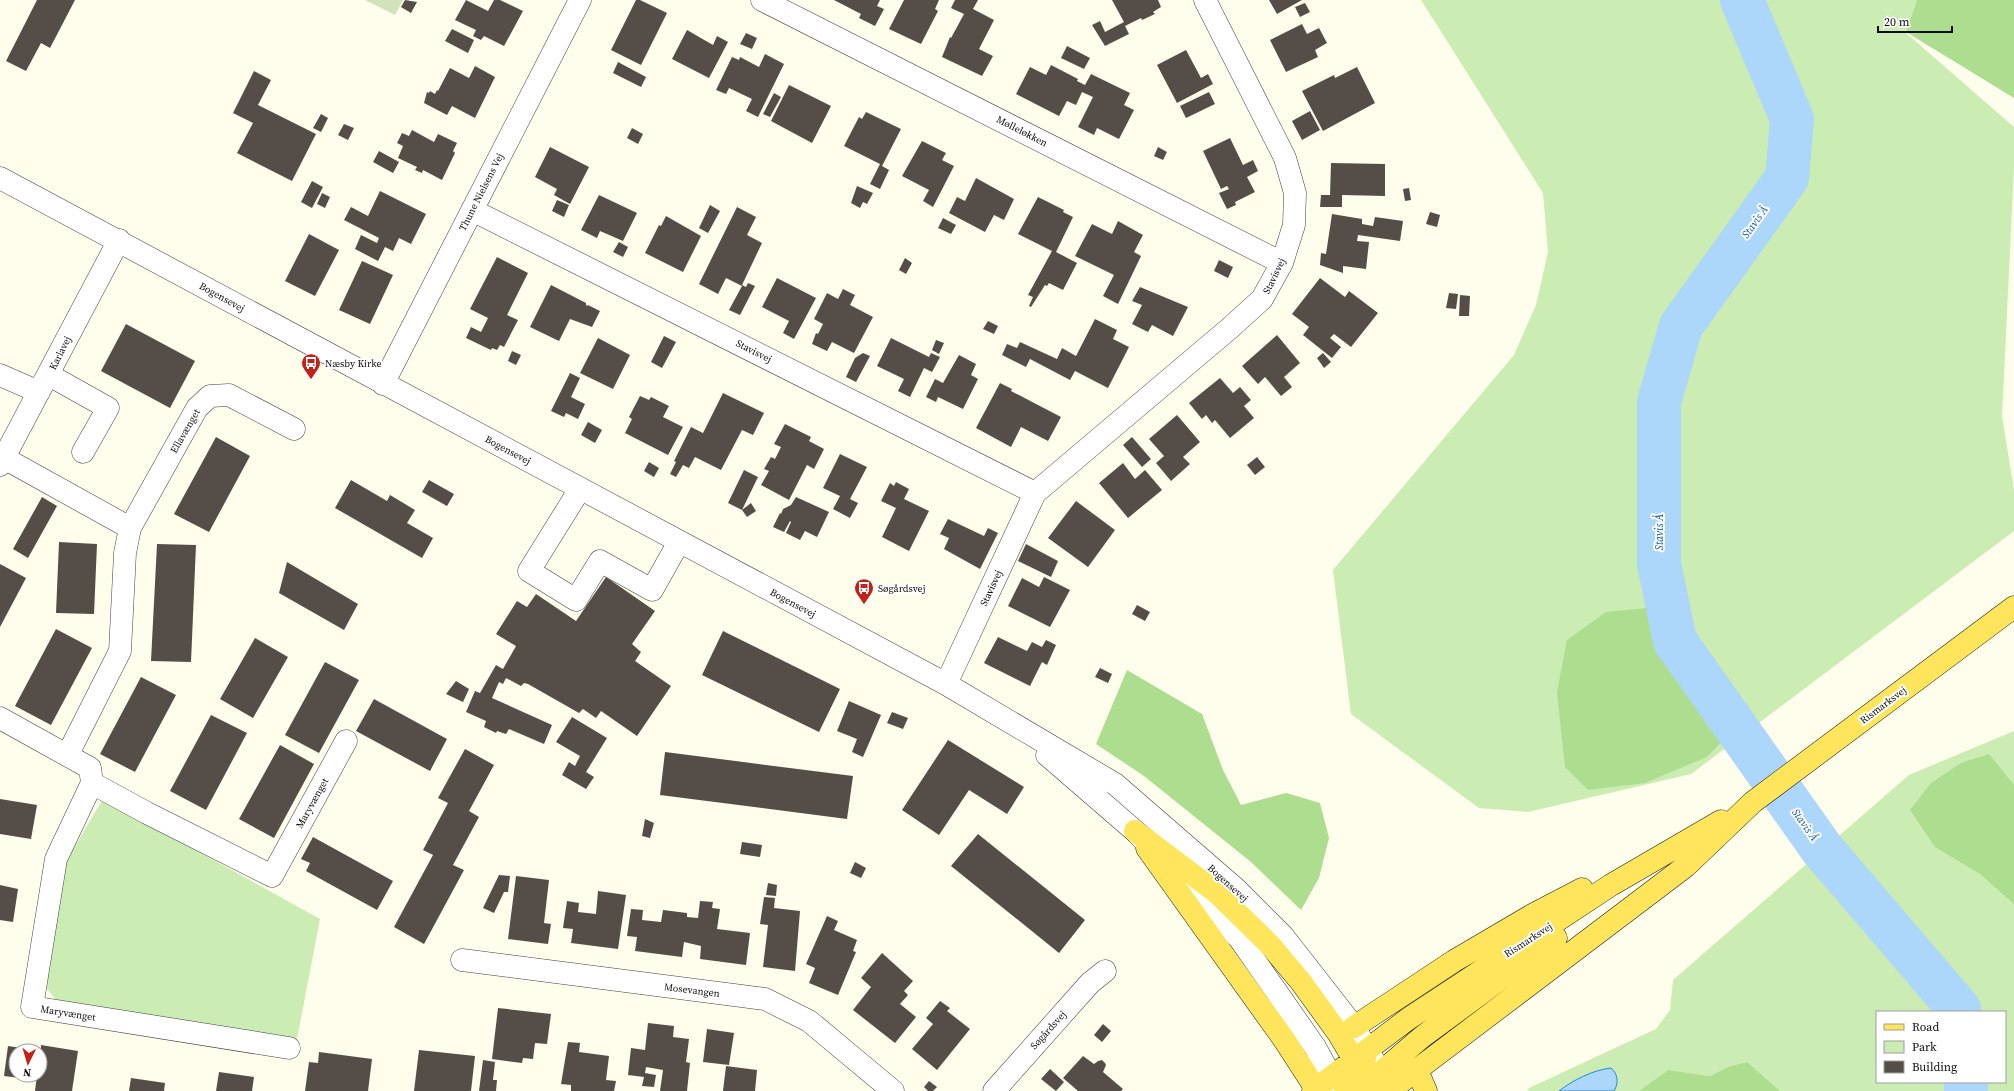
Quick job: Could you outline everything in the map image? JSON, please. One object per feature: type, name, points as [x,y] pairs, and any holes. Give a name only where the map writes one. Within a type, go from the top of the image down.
[{"type":"main road","name":"Rismarksvej","points":[[1358,1082],[1414,1014],[1611,885],[1753,802],[2014,607]]},
{"type":"main road","name":"Rismarksvej","points":[[1358,1082],[1417,1070],[1686,866],[1753,802]]},
{"type":"main road","points":[[1354,1027],[1454,961],[1534,914],[1753,802]]},
{"type":"main road","points":[[1135,831],[1285,1041],[1358,1082]]},
{"type":"main road","points":[[1135,831],[1218,893],[1272,946],[1301,982],[1338,1033],[1358,1082]]},
{"type":"main road","points":[[1417,1070],[1426,1091]]},
{"type":"street","name":"Thune Nielsens Vej","points":[[383,384],[580,0]]},
{"type":"street","name":"Mølleløkken","points":[[762,0],[1282,263]]},
{"type":"street","name":"Stavisvej","points":[[946,684],[1035,492],[1257,304],[1262,299],[1282,263],[1294,225],[1295,193],[1285,158],[1205,0]]},
{"type":"street","name":"Bogensevej","points":[[0,178],[119,240],[383,384],[946,684],[1115,784],[1236,889],[1283,936],[1354,1027],[1358,1082]]},
{"type":"street","name":"Stavisvej","points":[[472,210],[1035,492]]},
{"type":"street","name":"Karlavej","points":[[2,462],[119,240]]},
{"type":"street","points":[[0,375],[44,384],[108,408],[82,452]]},
{"type":"street","name":"Ellavænget","points":[[68,754],[120,651],[125,553],[130,528],[197,408],[210,396],[229,395],[294,428]]},
{"type":"street","points":[[2,462],[130,528]]},
{"type":"street","points":[[580,489],[529,571],[576,600],[600,561],[652,590],[679,542]]},
{"type":"street","points":[[0,718],[68,754],[90,768],[92,782]]},
{"type":"street","name":"Bogensevej","points":[[1014,725],[1135,831]]},
{"type":"street","name":"Maryvænget","points":[[289,1048],[32,1007],[56,859],[92,782],[147,813],[272,876],[346,741]]},
{"type":"street","name":"Mosevangen","points":[[462,960],[765,999],[809,1021],[893,1091]]},
{"type":"street","name":"Søgårdsvej","points":[[994,1091],[1090,983],[1105,971]]},
{"type":"green space","points":[[365,0],[403,0],[395,15]]},
{"type":"green space","points":[[1421,0],[1917,0],[1906,33],[2014,127],[2014,167],[2002,416],[2014,490],[2014,531],[1691,774],[1528,812],[1479,808],[1351,714],[1333,570],[1514,355],[1536,305],[1548,252],[1543,193]]},
{"type":"green space","points":[[1917,0],[2014,0],[2014,98],[1906,32]]},
{"type":"green space","points":[[1648,608],[1675,641],[1736,727],[1707,757],[1645,783],[1588,790],[1565,767],[1557,692],[1567,640],[1606,612]]},
{"type":"green space","points":[[1127,670],[1202,714],[1223,770],[1241,805],[1286,793],[1320,803],[1329,838],[1319,878],[1301,910],[1251,862],[1144,776],[1096,744]]},
{"type":"green space","points":[[2014,731],[2014,1091],[1780,1091],[1746,1062],[1730,1066],[1710,1076],[1668,1070],[1639,1091],[1527,1091],[1529,1088],[1656,1029],[1670,1010],[1673,980],[1909,775]]},
{"type":"green space","points":[[1989,754],[2014,785],[2014,904],[1980,874],[1935,847],[1910,810],[1931,783],[1961,763]]},
{"type":"green space","points":[[103,799],[320,919],[297,1039],[60,1006],[46,987],[66,861]]},
{"type":"green space","points":[[1747,1062],[1780,1091],[1639,1091],[1668,1070],[1710,1076],[1730,1066]]},
{"type":"water","points":[[1611,1068],[1617,1079],[1617,1085],[1614,1091],[1559,1091],[1570,1083],[1584,1076]]},
{"type":"building","points":[[37,0],[75,0],[50,48],[41,43],[26,71],[6,61]]},
{"type":"building","points":[[405,0],[417,2],[411,13],[401,7]]},
{"type":"building","points":[[466,0],[488,11],[494,0],[500,0],[523,11],[504,46],[484,36],[481,40],[473,36],[476,30],[455,20]]},
{"type":"building","points":[[636,0],[640,0],[667,13],[641,65],[611,50]]},
{"type":"building","points":[[834,0],[880,0],[877,6],[884,9],[875,26],[859,18],[861,14]]},
{"type":"building","points":[[904,0],[939,0],[935,9],[938,11],[921,44],[889,29]]},
{"type":"building","points":[[955,0],[978,0],[973,9],[994,20],[979,49],[993,56],[982,76],[942,57],[950,37],[951,38],[964,14],[951,8]]},
{"type":"building","points":[[1112,0],[1158,0],[1161,7],[1153,12],[1155,14],[1142,20],[1141,18],[1125,26],[1129,34],[1105,46],[1092,25],[1100,21],[1105,32],[1124,22]]},
{"type":"building","points":[[1269,0],[1302,0],[1277,14]]},
{"type":"building","points":[[1305,3],[1310,12],[1300,17],[1295,7]]},
{"type":"building","points":[[1302,24],[1307,34],[1319,28],[1327,43],[1315,50],[1318,57],[1286,72],[1270,40]]},
{"type":"building","points":[[452,29],[474,40],[468,53],[445,41]]},
{"type":"building","points":[[687,30],[713,45],[717,36],[728,42],[709,78],[672,59]]},
{"type":"building","points":[[746,33],[757,38],[752,49],[740,44]]},
{"type":"building","points":[[1067,46],[1090,58],[1084,69],[1061,58]]},
{"type":"building","points":[[1186,50],[1201,78],[1208,74],[1213,84],[1177,103],[1157,65]]},
{"type":"building","points":[[765,54],[784,64],[758,117],[746,111],[752,99],[729,88],[726,94],[716,90],[732,57],[739,60],[740,57],[759,67]]},
{"type":"building","points":[[618,62],[646,77],[641,87],[613,73]]},
{"type":"building","points":[[1051,65],[1078,79],[1077,81],[1085,85],[1091,74],[1130,93],[1124,105],[1134,110],[1119,139],[1097,128],[1094,135],[1078,127],[1093,97],[1082,92],[1076,105],[1067,101],[1059,116],[1016,94],[1030,67],[1046,75]]},
{"type":"building","points":[[475,66],[495,77],[475,118],[452,106],[447,115],[424,103],[427,92],[429,93],[430,91],[435,94],[437,90],[438,91],[450,68],[469,78]]},
{"type":"building","points":[[1357,67],[1375,103],[1323,131],[1302,91],[1334,75],[1335,78]]},
{"type":"building","points":[[254,71],[271,80],[258,105],[316,134],[292,181],[237,153],[253,123],[233,113]]},
{"type":"building","points":[[789,85],[831,106],[812,143],[771,121]]},
{"type":"building","points":[[1209,92],[1215,104],[1186,118],[1180,106]]},
{"type":"building","points":[[774,93],[781,97],[770,117],[763,114]]},
{"type":"building","points":[[1310,111],[1320,130],[1302,140],[1292,121]]},
{"type":"building","points":[[866,112],[901,129],[882,166],[889,170],[880,189],[870,184],[880,164],[844,146],[859,117],[862,119]]},
{"type":"building","points":[[321,114],[328,118],[321,132],[313,128]]},
{"type":"building","points":[[344,124],[354,128],[348,140],[338,135]]},
{"type":"building","points":[[632,128],[643,134],[638,144],[627,138]]},
{"type":"building","points":[[412,130],[434,142],[438,134],[457,143],[453,151],[455,153],[442,180],[423,170],[422,173],[415,170],[417,167],[398,158],[403,146],[397,143],[402,133],[409,136]]},
{"type":"building","points":[[1230,138],[1243,165],[1253,160],[1258,171],[1247,177],[1255,192],[1235,202],[1236,205],[1227,209],[1219,193],[1229,189],[1227,186],[1221,189],[1203,151]]},
{"type":"building","points":[[922,141],[946,153],[942,160],[954,166],[933,207],[923,201],[929,190],[902,176]]},
{"type":"building","points":[[550,147],[589,167],[570,204],[554,195],[557,189],[535,177]]},
{"type":"building","points":[[1158,147],[1167,152],[1163,160],[1154,156]]},
{"type":"building","points":[[379,151],[399,162],[393,173],[373,162]]},
{"type":"building","points":[[1331,163],[1385,164],[1385,196],[1342,195],[1342,207],[1320,207],[1321,195],[1330,195]]},
{"type":"building","points":[[976,178],[1014,199],[1004,220],[994,215],[985,232],[949,213],[957,197],[965,201]]},
{"type":"building","points":[[312,181],[323,187],[312,208],[301,202]]},
{"type":"building","points":[[857,186],[873,193],[867,204],[863,202],[860,208],[851,203]]},
{"type":"building","points":[[1409,188],[1411,200],[1405,201],[1403,189]]},
{"type":"building","points":[[380,191],[426,214],[411,244],[399,238],[393,251],[385,247],[378,261],[355,249],[361,235],[377,243],[379,238],[344,220],[351,207],[368,216]]},
{"type":"building","points":[[322,193],[330,197],[325,208],[317,204]]},
{"type":"building","points":[[599,195],[637,213],[623,241],[600,231],[597,238],[581,230]]},
{"type":"building","points":[[1038,197],[1064,210],[1063,212],[1073,217],[1056,252],[1077,263],[1063,290],[1049,283],[1047,286],[1045,285],[1031,307],[1029,306],[1033,297],[1028,295],[1052,251],[1018,234]]},
{"type":"building","points":[[557,200],[569,205],[564,217],[552,211]]},
{"type":"building","points":[[710,205],[720,211],[708,233],[699,228]]},
{"type":"building","points":[[737,207],[756,217],[747,235],[762,243],[742,285],[746,287],[748,283],[755,286],[740,315],[729,310],[742,286],[726,278],[718,294],[699,284]]},
{"type":"building","points":[[1430,212],[1440,215],[1437,227],[1426,224]]},
{"type":"building","points":[[1332,214],[1362,219],[1362,224],[1373,226],[1375,217],[1403,221],[1400,241],[1358,235],[1357,241],[1369,242],[1366,269],[1343,266],[1343,273],[1320,265],[1321,253],[1326,254]]},
{"type":"building","points":[[666,216],[701,236],[683,272],[645,253],[659,225],[661,226]]},
{"type":"building","points":[[943,218],[956,225],[951,234],[938,228]]},
{"type":"building","points":[[1118,221],[1143,235],[1134,252],[1141,256],[1118,304],[1103,296],[1114,275],[1075,256],[1092,224],[1112,234]]},
{"type":"building","points":[[309,234],[339,250],[315,296],[285,281]]},
{"type":"building","points":[[619,242],[628,247],[623,257],[613,252]]},
{"type":"building","points":[[497,257],[528,273],[507,315],[518,320],[504,347],[500,345],[497,350],[492,348],[491,350],[466,338],[471,327],[481,332],[488,318],[470,309]]},
{"type":"building","points":[[905,258],[912,263],[906,274],[899,270]]},
{"type":"building","points":[[1219,260],[1233,267],[1228,278],[1214,271]]},
{"type":"building","points":[[362,261],[393,275],[370,324],[339,310]]},
{"type":"building","points":[[777,278],[816,298],[794,339],[783,333],[789,321],[762,307]]},
{"type":"building","points":[[1320,278],[1345,297],[1349,291],[1378,313],[1351,347],[1334,334],[1330,338],[1341,347],[1332,358],[1303,335],[1309,327],[1292,314]]},
{"type":"building","points":[[551,285],[586,303],[586,305],[600,311],[592,327],[570,319],[559,341],[530,327]]},
{"type":"building","points":[[1140,287],[1188,307],[1173,336],[1152,325],[1148,332],[1132,324],[1142,305],[1132,301]]},
{"type":"building","points":[[843,289],[855,295],[850,305],[873,317],[854,353],[832,342],[827,351],[812,344],[816,333],[818,334],[823,324],[814,319],[827,293],[838,299]]},
{"type":"building","points":[[1449,293],[1458,294],[1456,309],[1446,308]]},
{"type":"building","points":[[1460,295],[1470,296],[1469,316],[1459,316]]},
{"type":"building","points":[[1095,319],[1117,330],[1113,339],[1129,347],[1108,388],[1075,371],[1070,380],[1030,359],[1026,367],[1002,355],[1007,344],[1017,348],[1020,342],[1057,359],[1062,348],[1076,356]]},
{"type":"building","points":[[988,321],[998,326],[994,334],[983,329]]},
{"type":"building","points":[[126,324],[195,361],[170,408],[101,371]]},
{"type":"building","points":[[1277,335],[1300,363],[1284,377],[1292,387],[1281,396],[1265,377],[1258,384],[1242,366]]},
{"type":"building","points":[[664,336],[676,342],[662,368],[651,362]]},
{"type":"building","points":[[598,338],[630,355],[613,389],[580,373]]},
{"type":"building","points":[[891,338],[929,357],[931,353],[940,357],[932,372],[924,368],[910,397],[898,391],[904,379],[877,366]]},
{"type":"building","points":[[936,340],[944,343],[939,354],[932,350]]},
{"type":"building","points":[[512,351],[521,355],[516,365],[508,361]]},
{"type":"building","points":[[863,353],[870,356],[856,382],[846,377],[855,358]]},
{"type":"building","points":[[1323,353],[1331,362],[1324,368],[1317,358]]},
{"type":"building","points":[[959,355],[976,364],[971,375],[978,379],[963,409],[938,397],[936,402],[926,397],[935,379],[943,383]]},
{"type":"building","points":[[570,373],[580,378],[571,397],[585,404],[578,419],[566,413],[564,417],[551,411]]},
{"type":"building","points":[[1220,378],[1233,393],[1240,387],[1251,400],[1244,406],[1254,418],[1230,438],[1215,420],[1212,423],[1206,415],[1202,419],[1189,403]]},
{"type":"building","points":[[1000,383],[1012,389],[1011,391],[1061,417],[1048,441],[1021,427],[1011,447],[976,428]]},
{"type":"building","points":[[723,393],[764,413],[753,435],[742,430],[721,470],[695,457],[689,468],[683,465],[676,477],[670,474],[676,462],[674,461],[691,427],[703,433]]},
{"type":"building","points":[[640,396],[649,400],[651,397],[669,406],[663,417],[683,427],[668,455],[625,433],[632,419],[629,417]]},
{"type":"building","points":[[1177,415],[1200,442],[1183,457],[1190,464],[1171,481],[1156,463],[1164,456],[1149,439]]},
{"type":"building","points":[[588,422],[602,430],[595,443],[581,435]]},
{"type":"building","points":[[785,424],[811,437],[809,441],[824,449],[814,469],[807,465],[789,500],[761,485],[769,471],[764,469],[771,457],[775,459],[781,447],[774,444]]},
{"type":"building","points":[[216,437],[250,456],[209,532],[174,514]]},
{"type":"building","points":[[1132,437],[1151,459],[1142,467],[1123,445]]},
{"type":"building","points":[[840,454],[867,467],[850,499],[858,503],[850,518],[833,509],[840,496],[823,488]]},
{"type":"building","points":[[1257,457],[1265,467],[1255,475],[1247,465]]},
{"type":"building","points":[[649,462],[659,468],[654,477],[644,471]]},
{"type":"building","points":[[1123,463],[1135,479],[1145,470],[1162,490],[1128,518],[1099,483]]},
{"type":"building","points":[[744,470],[758,477],[742,510],[728,503]]},
{"type":"building","points":[[351,480],[387,501],[390,495],[415,510],[407,523],[433,538],[422,558],[335,508]]},
{"type":"building","points":[[429,480],[454,494],[447,506],[422,492]]},
{"type":"building","points":[[896,482],[909,489],[904,499],[929,511],[909,551],[882,537],[896,508],[881,501],[890,483],[894,486]]},
{"type":"building","points":[[42,497],[57,506],[28,558],[13,549]]},
{"type":"building","points":[[796,497],[829,512],[817,537],[805,531],[800,540],[786,533],[791,522],[790,521],[784,532],[773,527],[783,509],[791,505]]},
{"type":"building","points":[[1076,501],[1115,530],[1088,567],[1048,538]]},
{"type":"building","points":[[751,503],[756,511],[747,517],[742,510]]},
{"type":"building","points":[[948,519],[984,536],[988,528],[998,533],[980,569],[944,549],[949,538],[940,534]]},
{"type":"building","points":[[59,542],[97,544],[94,614],[56,613]]},
{"type":"building","points":[[157,544],[196,545],[191,662],[151,661]]},
{"type":"building","points":[[1026,544],[1058,561],[1051,577],[1018,561]]},
{"type":"building","points":[[287,562],[358,604],[344,630],[279,593]]},
{"type":"building","points":[[0,564],[26,578],[0,627]]},
{"type":"building","points":[[606,577],[655,611],[632,644],[641,652],[635,661],[671,686],[637,736],[601,711],[596,718],[583,709],[579,713],[528,684],[524,683],[521,686],[506,678],[503,684],[499,682],[492,698],[552,725],[544,744],[509,729],[506,734],[497,731],[496,733],[484,727],[486,721],[466,712],[475,691],[480,693],[496,665],[503,669],[516,646],[496,634],[517,601],[527,607],[536,594],[576,621]]},
{"type":"building","points":[[1044,577],[1070,590],[1050,627],[1008,606],[1022,578],[1039,587]]},
{"type":"building","points":[[1137,605],[1150,612],[1145,621],[1132,614]]},
{"type":"building","points":[[56,629],[92,648],[51,725],[15,706]]},
{"type":"building","points":[[723,631],[840,689],[819,732],[702,675]]},
{"type":"building","points":[[998,637],[1027,651],[1032,642],[1042,647],[1046,640],[1056,645],[1047,665],[1042,662],[1030,686],[984,663]]},
{"type":"building","points":[[255,638],[288,657],[253,718],[220,699]]},
{"type":"building","points":[[325,662],[359,680],[319,753],[285,735]]},
{"type":"building","points":[[1100,668],[1112,674],[1108,683],[1095,677]]},
{"type":"building","points":[[141,677],[176,695],[135,772],[100,754]]},
{"type":"building","points":[[456,681],[469,689],[463,702],[446,694]]},
{"type":"building","points":[[374,699],[447,739],[430,771],[356,731]]},
{"type":"building","points":[[849,701],[881,715],[863,757],[852,752],[857,739],[837,731]]},
{"type":"building","points":[[892,712],[908,718],[903,729],[887,723]]},
{"type":"building","points":[[211,715],[247,733],[206,810],[170,791]]},
{"type":"building","points":[[572,717],[607,738],[586,772],[594,777],[586,789],[562,775],[569,762],[575,766],[580,756],[556,742]]},
{"type":"building","points":[[948,740],[1024,787],[1007,814],[969,790],[939,835],[902,810]]},
{"type":"building","points":[[280,745],[314,764],[274,838],[239,819]]},
{"type":"building","points":[[465,749],[494,765],[469,811],[479,817],[453,865],[464,870],[424,944],[394,927],[433,855],[423,850],[448,803],[438,798]]},
{"type":"building","points":[[665,752],[853,776],[847,819],[660,795]]},
{"type":"building","points":[[0,799],[37,805],[31,839],[0,834]]},
{"type":"building","points":[[645,819],[654,823],[650,838],[642,836]]},
{"type":"building","points":[[978,834],[1085,920],[1059,953],[951,866]]},
{"type":"building","points":[[313,837],[393,881],[377,910],[306,871],[310,863],[301,859]]},
{"type":"building","points":[[742,842],[762,845],[760,857],[740,854]]},
{"type":"building","points":[[855,862],[866,868],[861,878],[850,873]]},
{"type":"building","points":[[499,875],[510,876],[508,892],[504,892],[494,913],[483,908]]},
{"type":"building","points":[[516,876],[549,880],[544,923],[551,924],[548,944],[508,939]]},
{"type":"building","points":[[768,883],[777,885],[776,896],[766,895]]},
{"type":"building","points":[[0,885],[18,889],[13,922],[0,920]]},
{"type":"building","points":[[598,891],[626,895],[618,949],[571,943],[573,929],[563,928],[567,901],[579,903],[578,912],[596,914]]},
{"type":"building","points":[[764,897],[775,898],[774,908],[800,911],[795,971],[763,967],[768,925],[760,924]]},
{"type":"building","points":[[700,901],[713,902],[712,908],[720,909],[717,929],[750,933],[746,965],[700,959],[701,946],[684,942],[682,957],[635,951],[637,937],[627,936],[631,909],[643,910],[642,920],[661,922],[663,910],[687,913],[687,917],[698,918]]},
{"type":"building","points":[[827,916],[838,921],[834,930],[857,940],[853,951],[856,952],[838,995],[809,983],[815,968],[806,964]]},
{"type":"building","points":[[882,953],[913,981],[904,991],[908,995],[900,1004],[916,1017],[895,1043],[853,1010],[871,987],[861,978]]},
{"type":"building","points":[[940,1001],[950,1008],[947,1011],[970,1029],[937,1070],[912,1049],[933,1024],[926,1018]]},
{"type":"building","points":[[498,1008],[551,1014],[547,1044],[535,1043],[533,1059],[523,1058],[522,1063],[492,1059]]},
{"type":"building","points":[[648,1023],[674,1026],[673,1037],[689,1039],[686,1062],[690,1063],[687,1091],[660,1091],[663,1070],[646,1067],[645,1073],[656,1075],[654,1087],[642,1086],[644,1077],[628,1075],[631,1048],[645,1050]]},
{"type":"building","points":[[1103,1024],[1111,1031],[1102,1042],[1094,1035]]},
{"type":"building","points":[[707,1029],[734,1033],[729,1065],[703,1062]]},
{"type":"building","points":[[568,1042],[580,1043],[579,1052],[609,1056],[606,1080],[616,1081],[614,1091],[571,1091],[571,1085],[561,1084]]},
{"type":"building","points":[[8,1046],[8,1076],[4,1076]]},
{"type":"building","points":[[48,1046],[78,1051],[72,1091],[35,1091],[36,1083],[48,1083]]},
{"type":"building","points":[[419,1050],[475,1056],[471,1091],[414,1091]]},
{"type":"building","points":[[319,1052],[372,1059],[368,1091],[305,1091],[309,1062],[318,1063]]},
{"type":"building","points":[[1083,1056],[1094,1064],[1102,1060],[1106,1065],[1103,1072],[1123,1089],[1121,1091],[1078,1091],[1063,1078]]},
{"type":"building","points":[[483,1060],[495,1062],[493,1080],[497,1080],[496,1091],[479,1091]]},
{"type":"building","points":[[726,1066],[757,1070],[755,1091],[723,1091]]},
{"type":"building","points":[[1050,1069],[1064,1082],[1056,1091],[1041,1079]]},
{"type":"building","points":[[219,1072],[254,1077],[252,1091],[216,1091]]},
{"type":"building","points":[[131,1078],[165,1083],[164,1091],[129,1091]]},
{"type":"building","points":[[929,1081],[937,1087],[933,1091],[928,1091],[924,1087]]},
{"type":"waterway","name":"Stavis Å","points":[[1742,0],[1792,119],[1787,178],[1681,326],[1659,402],[1659,564],[1675,641],[1822,849],[1959,1009],[1959,1011]]},
{"type":"waterway","name":"Stavis Å","points":[[1966,1083],[1966,1091]]},
{"type":"place","name":"Næsby Kirke","points":[[311,380]]},
{"type":"place","name":"Søgårdsvej","points":[[864,605]]}]
